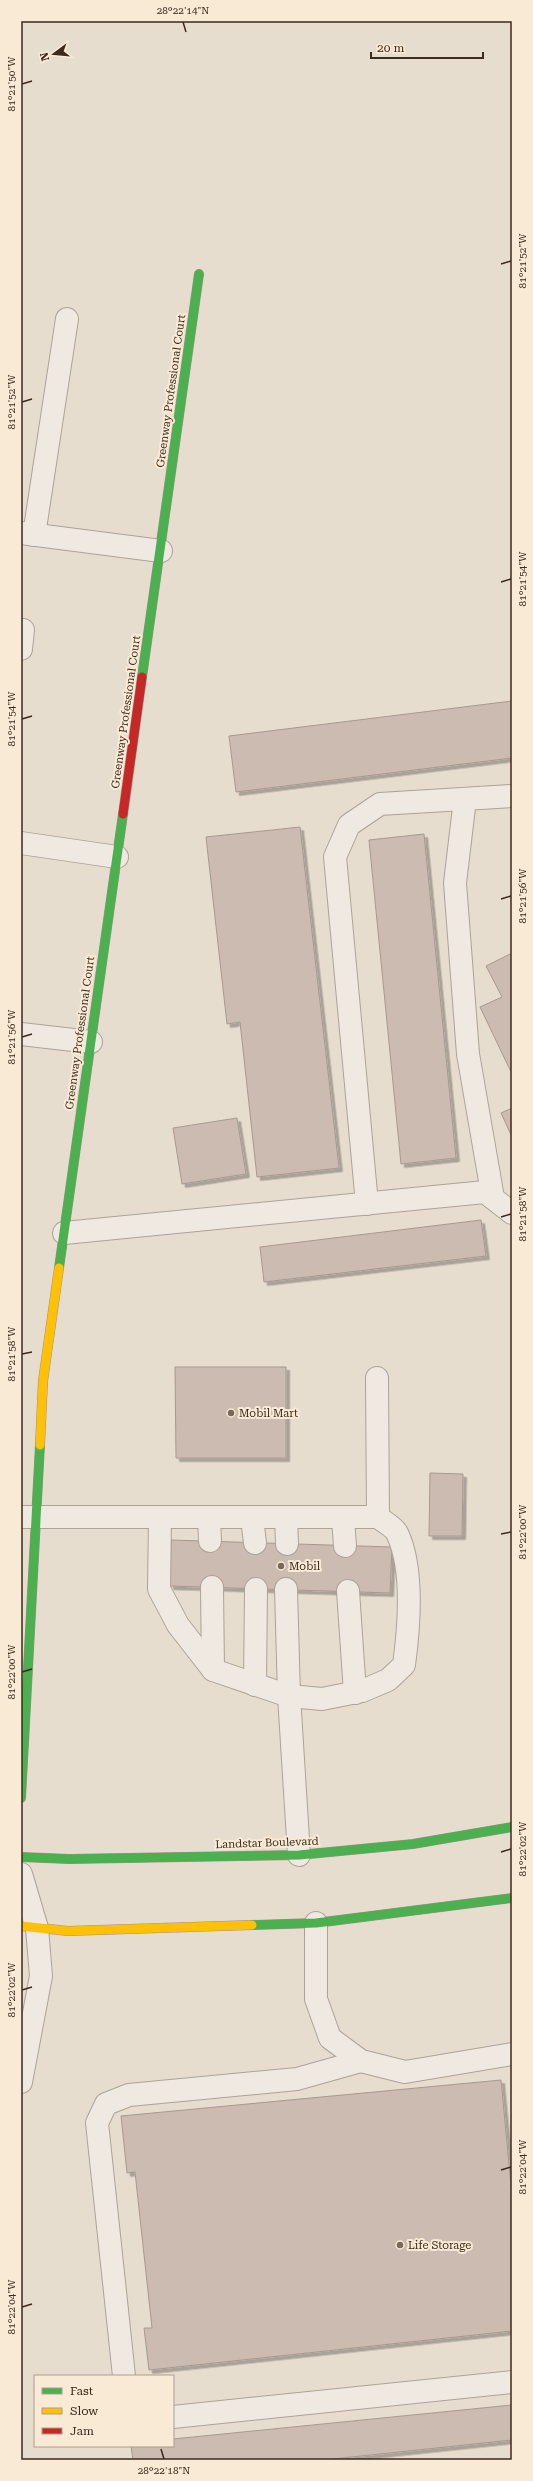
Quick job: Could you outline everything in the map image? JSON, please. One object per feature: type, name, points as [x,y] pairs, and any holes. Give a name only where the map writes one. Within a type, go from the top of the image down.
[{"type":"street","name":"Greenway Professional Court","points":[[21,1798],[28,1517],[43,1381],[199,274]]},
{"type":"street","points":[[67,319],[27,534],[161,551]]},
{"type":"street","points":[[367,1204],[335,857],[349,825],[380,804],[512,796]]},
{"type":"street","points":[[465,799],[455,883],[468,1054],[493,1198]]},
{"type":"street","points":[[21,843],[117,857]]},
{"type":"street","points":[[21,1034],[91,1042]]},
{"type":"street","points":[[64,1233],[484,1192],[512,1213]]},
{"type":"street","points":[[377,1378],[378,1517]]},
{"type":"street","points":[[28,1517],[160,1517],[209,1517],[252,1518],[286,1517],[343,1518],[378,1517],[397,1532],[404,1558],[410,1617],[404,1665],[388,1680],[355,1693],[322,1699],[289,1696],[213,1670],[178,1625],[159,1589],[160,1517]]},
{"type":"street","points":[[209,1517],[210,1541]]},
{"type":"street","points":[[286,1517],[287,1544]]},
{"type":"street","points":[[252,1518],[255,1543]]},
{"type":"street","points":[[343,1518],[346,1546]]},
{"type":"street","points":[[212,1587],[213,1670]]},
{"type":"street","points":[[255,1685],[256,1588]]},
{"type":"street","points":[[286,1589],[289,1696],[299,1855]]},
{"type":"street","points":[[348,1591],[355,1693]]},
{"type":"street","name":"Landstar Boulevard","points":[[21,1857],[69,1859],[299,1855],[413,1844],[512,1827]]},
{"type":"street","points":[[21,1874],[29,1927],[41,1976],[21,2082]]},
{"type":"street","points":[[29,1927],[68,1931],[316,1923],[512,1898]]},
{"type":"street","points":[[316,1923],[316,1999],[330,2038],[362,2061],[405,2072],[512,2054]]},
{"type":"street","points":[[124,2375],[98,2123],[106,2104],[129,2095],[297,2079],[362,2061]]},
{"type":"street","points":[[174,2417],[512,2382]]},
{"type":"building","points":[[512,701],[512,758],[236,792],[229,736]]},
{"type":"building","points":[[300,827],[339,1168],[257,1177],[240,1022],[227,1024],[206,837]]},
{"type":"building","points":[[424,834],[456,1158],[401,1164],[369,840]]},
{"type":"building","points":[[512,953],[512,1074],[480,1007],[502,997],[486,966]]},
{"type":"building","points":[[512,1108],[512,1137],[501,1113]]},
{"type":"building","points":[[237,1118],[246,1174],[182,1184],[173,1128]]},
{"type":"building","points":[[481,1220],[486,1256],[264,1282],[260,1247]]},
{"type":"building","name":"Mobil Mart","points":[[175,1367],[286,1367],[286,1458],[176,1458]]},
{"type":"building","points":[[430,1473],[463,1474],[462,1536],[429,1536]]},
{"type":"building","name":"Mobil","points":[[171,1540],[392,1547],[390,1593],[170,1586]]},
{"type":"building","points":[[501,2080],[512,2196],[512,2331],[149,2370],[144,2328],[152,2328],[135,2172],[127,2173],[121,2116]]},
{"type":"building","points":[[512,2405],[512,2440],[323,2460],[133,2460],[131,2447],[174,2447],[174,2439]]},
{"type":"traffic: fast","points":[[142,677],[199,274]]},
{"type":"traffic: fast","points":[[59,1268],[123,814]]},
{"type":"traffic: fast","points":[[21,1798],[40,1445]]},
{"type":"traffic: fast","points":[[21,1857],[69,1859],[299,1855],[413,1844],[512,1827]]},
{"type":"traffic: fast","points":[[252,1925],[316,1923],[512,1898]]},
{"type":"traffic: slow","points":[[40,1445],[43,1381],[59,1268]]},
{"type":"traffic: slow","points":[[21,1926],[68,1931],[252,1925]]},
{"type":"traffic: jam","points":[[123,814],[142,677]]},
{"type":"place","name":"Mobil Mart","points":[[231,1413]]},
{"type":"place","name":"Mobil","points":[[281,1566]]},
{"type":"place","name":"Life Storage","points":[[400,2245]]}]
